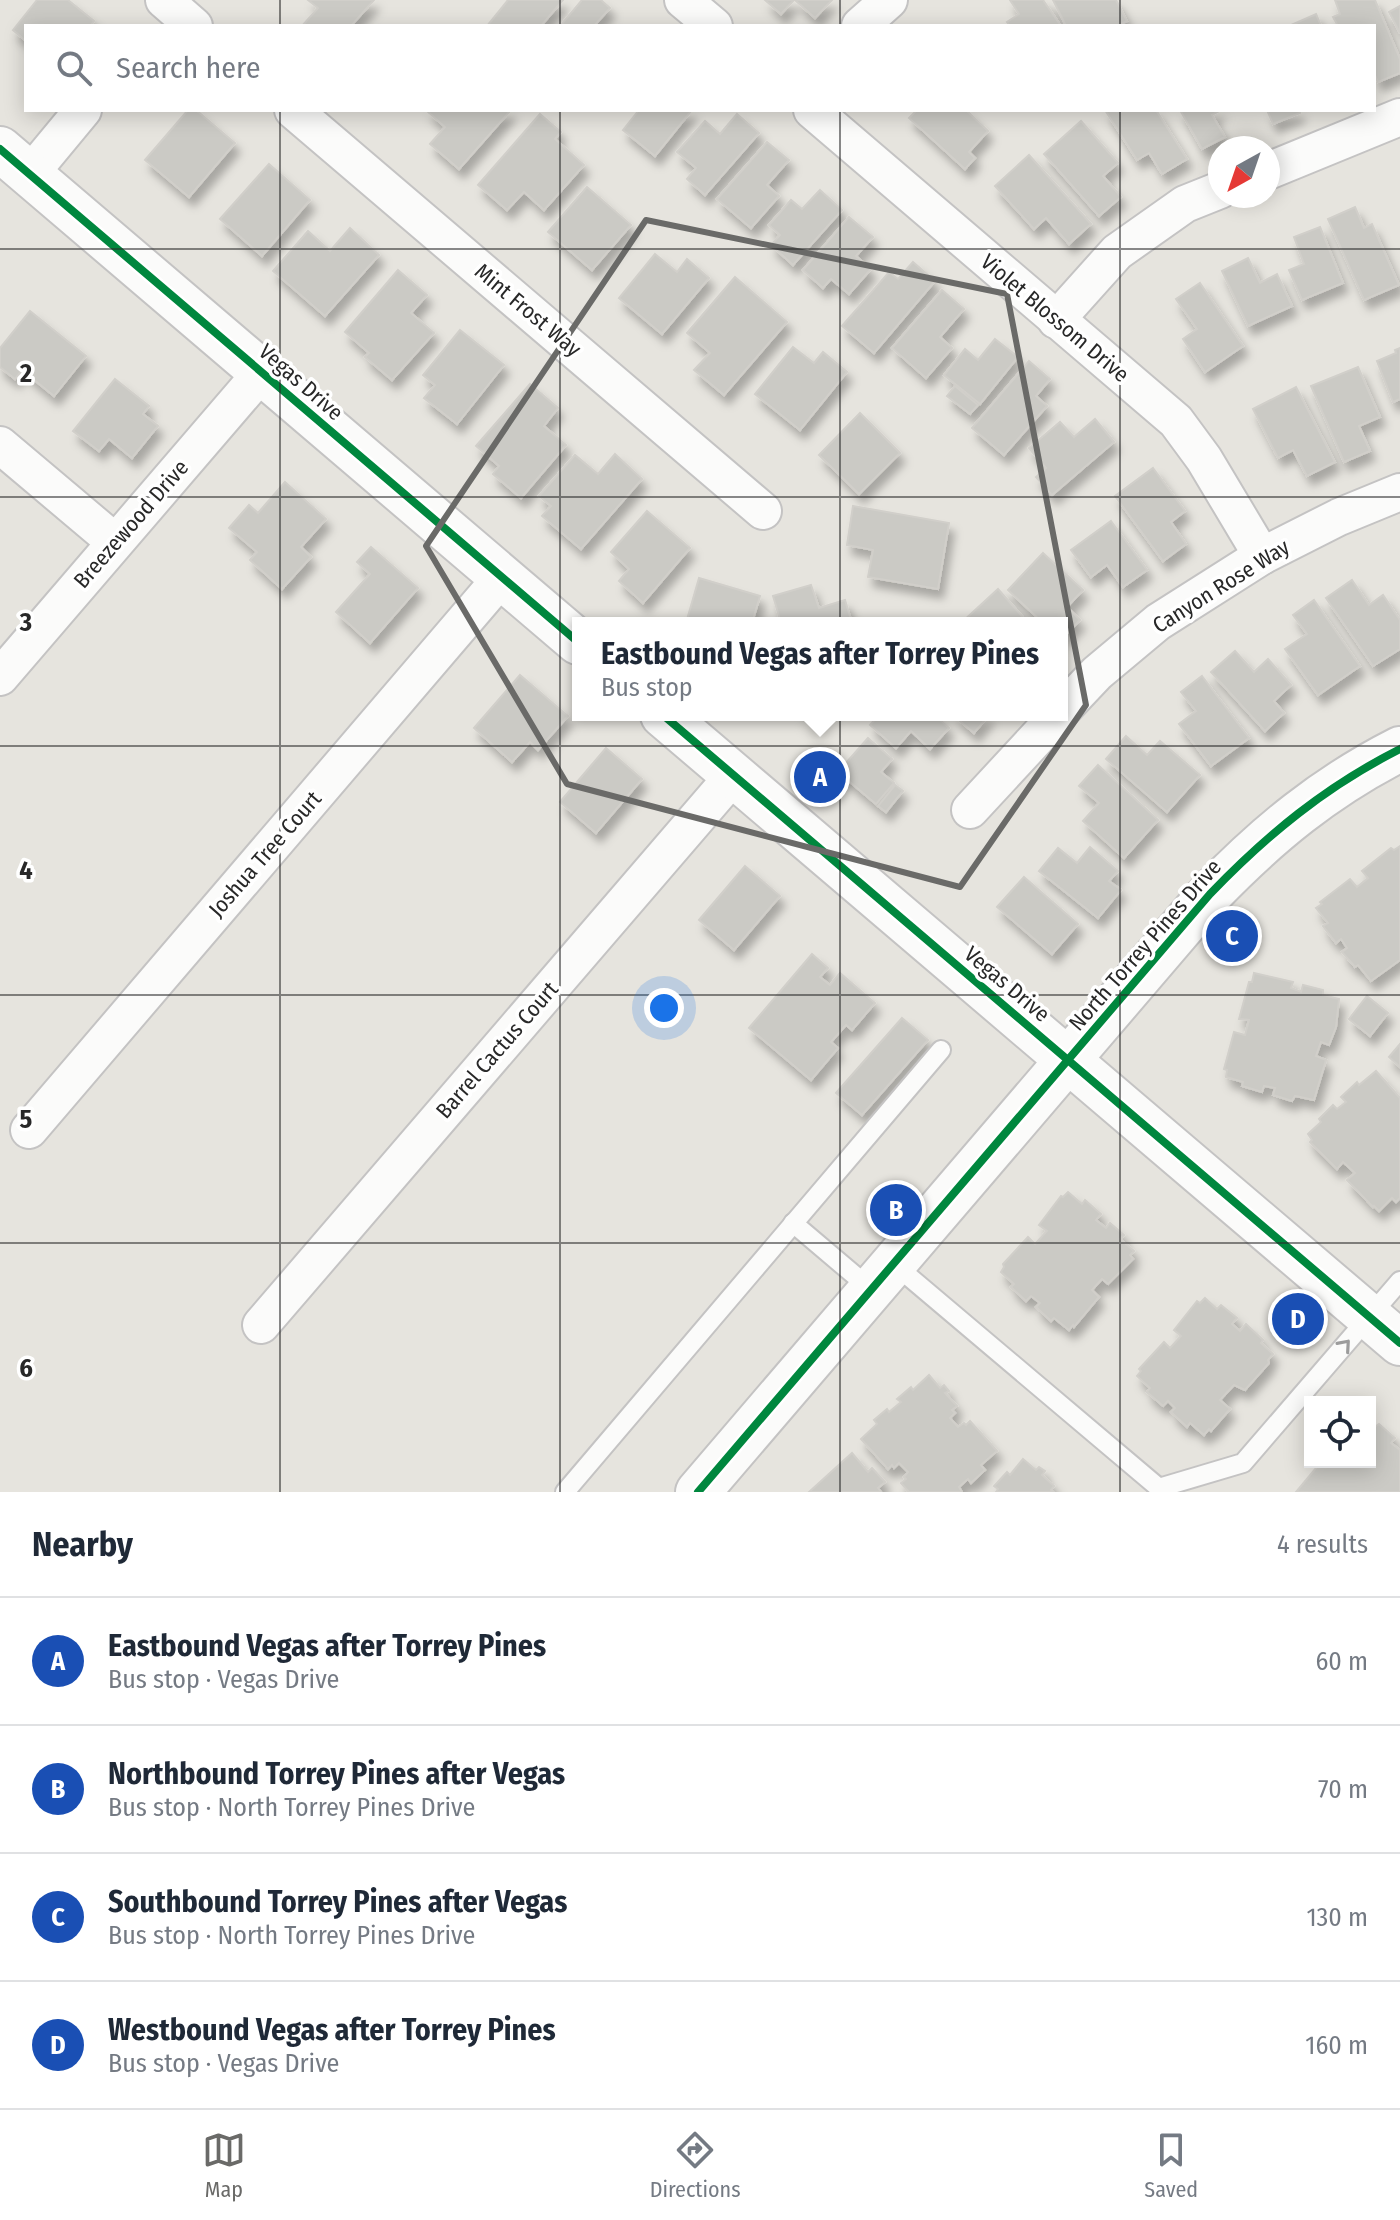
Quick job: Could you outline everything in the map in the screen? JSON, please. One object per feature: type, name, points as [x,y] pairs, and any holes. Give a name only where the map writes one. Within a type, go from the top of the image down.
[{"type":"main road","name":"Vegas Drive","points":[[15,162],[572,637]]},
{"type":"main road","name":"Vegas Drive","points":[[670,721],[1385,1330]]},
{"type":"main road","name":"North Torrey Pines Drive","points":[[698,1492],[1210,894],[1252,851],[1299,812],[1360,769],[1400,749]]},
{"type":"street","points":[[683,0],[712,24]]},
{"type":"street","points":[[862,24],[889,0]]},
{"type":"street","points":[[15,162],[80,112]]},
{"type":"street","name":"Mint Frost Way","points":[[295,112],[763,511]]},
{"type":"street","name":"Violet Blossom Drive","points":[[814,112],[1176,421],[1204,459],[1262,556]]},
{"type":"street","points":[[1280,166],[1400,117]]},
{"type":"street","points":[[1056,320],[1117,252],[1185,204],[1208,195]]},
{"type":"street","name":"Breezewood Drive","points":[[0,677],[262,372]]},
{"type":"street","points":[[0,445],[115,542]]},
{"type":"street","name":"Canyon Rose Way","points":[[1068,704],[1097,673],[1158,622],[1262,556],[1339,517],[1400,492]]},
{"type":"street","name":"Joshua Tree Court","points":[[29,1130],[502,577]]},
{"type":"street","points":[[970,810],[1052,721]]},
{"type":"street","name":"Barrel Cactus Court","points":[[261,1325],[734,775]]},
{"type":"lane","points":[[565,1492],[941,1050]]},
{"type":"lane","points":[[793,1223],[883,1277],[1159,1488],[1243,1463],[1321,1373],[1385,1330],[1400,1281]]},
{"type":"highlighted area","points":[[646,220],[1007,294],[1086,705],[960,887],[567,784],[426,546]]},
{"type":"building","points":[[37,0],[68,0],[94,21],[92,24],[24,24],[24,39],[13,30]]},
{"type":"building","points":[[308,0],[374,0],[353,24],[304,24],[318,8]]},
{"type":"building","points":[[508,0],[563,0],[543,24],[489,24]]},
{"type":"building","points":[[582,0],[601,0],[610,8],[596,24],[562,24]]},
{"type":"building","points":[[765,0],[794,0],[781,14]]},
{"type":"building","points":[[795,0],[832,0],[815,18]]},
{"type":"building","points":[[1010,0],[1043,0],[1060,24],[1008,24],[1007,22],[1019,14]]},
{"type":"building","points":[[1053,0],[1116,0],[1127,21],[1121,24],[1065,24]]},
{"type":"building","points":[[1335,0],[1375,0],[1400,59],[1400,73],[1378,82],[1376,24],[1337,24],[1333,17],[1340,14]]},
{"type":"building","points":[[1400,6],[1400,33],[1389,12]]},
{"type":"building","points":[[1316,14],[1320,24],[1294,24]]},
{"type":"building","points":[[186,112],[198,112],[235,143],[189,197],[145,160]]},
{"type":"building","points":[[428,112],[509,112],[459,169],[430,144],[445,127]]},
{"type":"building","points":[[637,112],[690,112],[655,156],[623,130]]},
{"type":"building","points":[[915,112],[968,112],[988,131],[969,152],[975,158],[965,169],[909,118]]},
{"type":"building","points":[[1106,112],[1157,112],[1187,159],[1162,174],[1149,153],[1137,160]]},
{"type":"building","points":[[1181,112],[1217,112],[1212,115],[1224,136],[1208,136],[1208,146],[1202,149]]},
{"type":"building","points":[[1268,112],[1300,112],[1300,113],[1273,124]]},
{"type":"building","points":[[540,114],[561,132],[555,139],[584,165],[544,210],[524,192],[507,210],[478,185]]},
{"type":"building","points":[[737,114],[759,133],[705,195],[687,179],[696,168],[677,152],[705,121],[720,134]]},
{"type":"building","points":[[1081,121],[1118,163],[1103,176],[1121,197],[1099,216],[1044,154]]},
{"type":"building","points":[[767,142],[789,160],[767,185],[779,196],[751,228],[717,199]]},
{"type":"building","points":[[1029,155],[1091,224],[1069,244],[1046,218],[1034,229],[995,186]]},
{"type":"building","points":[[269,164],[310,200],[262,256],[220,219]]},
{"type":"building","points":[[587,187],[631,225],[592,270],[548,232]]},
{"type":"building","points":[[820,190],[842,210],[793,265],[771,245],[780,235],[769,225],[791,200],[802,209]]},
{"type":"building","points":[[1355,207],[1364,228],[1372,224],[1399,285],[1364,300],[1328,219]]},
{"type":"building","points":[[849,217],[873,237],[856,256],[871,269],[849,294],[831,279],[823,288],[803,270]]},
{"type":"building","points":[[1320,227],[1343,283],[1302,300],[1289,270],[1304,264],[1294,237]]},
{"type":"building","points":[[350,228],[379,255],[325,316],[273,271],[308,231],[330,251]]},
{"type":"building","points":[[655,254],[677,272],[687,259],[709,278],[662,334],[619,298]]},
{"type":"building","points":[[1248,258],[1260,283],[1277,274],[1292,306],[1248,326],[1222,271]]},
{"type":"building","points":[[913,262],[935,281],[874,353],[842,326],[889,272],[898,279]]},
{"type":"building","points":[[398,270],[427,295],[411,313],[434,333],[392,380],[365,357],[369,353],[345,332]]},
{"type":"building","points":[[735,277],[787,322],[724,395],[694,370],[710,353],[687,333]]},
{"type":"building","points":[[1200,283],[1243,346],[1205,372],[1183,339],[1197,329],[1176,299]]},
{"type":"building","points":[[942,290],[964,309],[940,337],[952,348],[926,378],[892,348]]},
{"type":"building","points":[[30,311],[86,356],[54,396],[22,370],[15,379],[0,367],[0,348]]},
{"type":"building","points":[[460,330],[504,365],[457,424],[424,398],[435,385],[423,375]]},
{"type":"building","points":[[995,339],[1018,357],[980,404],[944,375],[965,349],[978,360]]},
{"type":"building","points":[[793,347],[814,363],[823,352],[847,372],[800,430],[755,394]]},
{"type":"building","points":[[1400,348],[1400,399],[1393,402],[1377,361]]},
{"type":"building","points":[[1029,361],[1050,379],[1036,396],[1047,406],[1004,455],[972,428]]},
{"type":"building","points":[[1358,367],[1380,417],[1359,426],[1370,451],[1344,462],[1311,386]]},
{"type":"building","points":[[115,379],[149,406],[143,414],[158,426],[132,458],[109,439],[99,451],[73,431]]},
{"type":"building","points":[[530,384],[558,408],[544,426],[566,445],[521,498],[493,474],[499,466],[476,446]]},
{"type":"building","points":[[955,386],[978,405],[970,414],[947,396]]},
{"type":"building","points":[[1296,387],[1335,462],[1307,476],[1293,450],[1278,458],[1253,409]]},
{"type":"building","points":[[860,413],[900,453],[859,494],[819,455]]},
{"type":"building","points":[[1095,419],[1114,442],[1052,495],[1036,477],[1046,468],[1029,448],[1060,422],[1074,437]]},
{"type":"building","points":[[615,454],[642,479],[581,549],[542,516],[551,506],[539,496],[575,455],[598,474]]},
{"type":"building","points":[[1153,468],[1185,511],[1171,522],[1186,544],[1163,561],[1115,496]]},
{"type":"building","points":[[285,482],[326,519],[301,547],[311,557],[282,589],[250,560],[257,552],[229,528],[249,505],[258,513]]},
{"type":"building","points":[[853,506],[949,523],[938,589],[868,577],[873,550],[847,545]]},
{"type":"building","points":[[647,511],[690,548],[643,603],[619,581],[629,569],[611,552]]},
{"type":"building","points":[[1111,521],[1147,570],[1123,587],[1107,565],[1091,577],[1071,550]]},
{"type":"building","points":[[371,547],[418,588],[370,643],[336,612],[370,574],[357,562]]},
{"type":"building","points":[[1043,553],[1083,590],[1067,607],[1080,620],[1068,633],[1068,617],[1037,617],[1008,590]]},
{"type":"building","points":[[699,578],[760,596],[754,617],[688,617]]},
{"type":"building","points":[[1352,580],[1369,605],[1383,595],[1400,620],[1400,649],[1373,666],[1326,598]]},
{"type":"building","points":[[811,585],[819,608],[845,600],[850,617],[779,617],[773,596]]},
{"type":"building","points":[[998,589],[1023,617],[968,617]]},
{"type":"building","points":[[1314,600],[1360,666],[1318,695],[1285,649],[1307,634],[1293,615]]},
{"type":"building","points":[[1235,651],[1254,672],[1268,659],[1291,685],[1274,701],[1284,713],[1265,731],[1211,672]]},
{"type":"building","points":[[520,675],[568,716],[538,750],[530,742],[512,762],[474,728]]},
{"type":"building","points":[[1202,676],[1249,738],[1211,766],[1179,724],[1196,711],[1181,692]]},
{"type":"building","points":[[874,721],[941,721],[949,728],[930,749],[911,731],[896,748],[870,725]]},
{"type":"building","points":[[960,721],[984,721],[974,733]]},
{"type":"building","points":[[1126,736],[1147,755],[1160,741],[1200,775],[1167,812],[1106,759]]},
{"type":"building","points":[[868,738],[892,759],[881,772],[894,783],[876,804],[838,772]]},
{"type":"building","points":[[606,748],[642,779],[596,833],[560,802]]},
{"type":"building","points":[[1098,765],[1158,820],[1124,858],[1083,821],[1099,803],[1079,786]]},
{"type":"building","points":[[895,785],[903,791],[886,812],[878,806]]},
{"type":"building","points":[[1400,846],[1400,960],[1371,981],[1342,952],[1347,948],[1341,939],[1336,943],[1323,926],[1328,923],[1316,908],[1350,879],[1357,887],[1368,878],[1362,871],[1391,848],[1394,850]]},
{"type":"building","points":[[1090,847],[1118,871],[1109,881],[1121,890],[1098,918],[1039,871],[1058,848],[1077,863]]},
{"type":"building","points":[[745,866],[780,896],[734,950],[699,920]]},
{"type":"building","points":[[1024,877],[1078,924],[1052,954],[997,907]]},
{"type":"building","points":[[812,954],[828,968],[820,977],[830,985],[840,973],[875,1003],[852,1030],[846,1025],[831,1042],[838,1048],[811,1080],[749,1028]]},
{"type":"building","points":[[1254,973],[1293,982],[1291,988],[1301,992],[1303,985],[1323,990],[1323,995],[1339,999],[1336,1027],[1329,1045],[1321,1042],[1316,1056],[1326,1060],[1314,1100],[1295,1096],[1292,1101],[1273,1095],[1275,1088],[1264,1086],[1262,1092],[1226,1077],[1227,1070],[1224,1069],[1234,1032],[1245,1035],[1249,1020],[1239,1019]]},
{"type":"building","points":[[1367,996],[1388,1013],[1370,1036],[1349,1019]]},
{"type":"building","points":[[902,1018],[928,1040],[862,1115],[836,1093]]},
{"type":"building","points":[[1400,1044],[1400,1067],[1389,1057]]},
{"type":"building","points":[[1376,1071],[1400,1098],[1400,1198],[1396,1202],[1392,1198],[1379,1211],[1347,1180],[1355,1173],[1343,1162],[1337,1169],[1310,1142],[1312,1140],[1308,1134],[1333,1105],[1337,1109],[1346,1102],[1341,1097],[1357,1082],[1359,1085]]},
{"type":"building","points":[[1068,1192],[1082,1204],[1085,1200],[1101,1214],[1096,1220],[1106,1228],[1110,1223],[1124,1235],[1120,1239],[1134,1251],[1130,1255],[1133,1259],[1108,1284],[1102,1279],[1092,1290],[1099,1297],[1069,1330],[1054,1318],[1051,1321],[1036,1307],[1040,1303],[1031,1296],[1026,1301],[1001,1272],[1003,1264],[1028,1237],[1035,1244],[1047,1231],[1039,1225],[1061,1196]]},
{"type":"building","points":[[1205,1298],[1217,1309],[1221,1305],[1237,1318],[1232,1324],[1240,1331],[1246,1324],[1273,1354],[1245,1390],[1234,1385],[1220,1400],[1230,1409],[1204,1435],[1190,1423],[1187,1427],[1171,1412],[1175,1408],[1168,1401],[1163,1406],[1147,1392],[1150,1388],[1137,1376],[1141,1371],[1139,1369],[1164,1342],[1170,1348],[1181,1336],[1174,1330],[1197,1301],[1200,1303]]},
{"type":"building","points":[[929,1375],[940,1388],[944,1385],[949,1391],[945,1393],[957,1406],[950,1418],[958,1427],[970,1421],[997,1451],[981,1465],[985,1470],[971,1483],[968,1479],[959,1487],[962,1492],[909,1492],[901,1483],[908,1472],[899,1463],[888,1469],[861,1439],[877,1424],[874,1420],[887,1409],[889,1412],[901,1402],[897,1399]]},
{"type":"building","points":[[1379,1424],[1395,1438],[1391,1443],[1400,1450],[1400,1492],[1296,1492],[1316,1468],[1376,1468],[1376,1426]]},
{"type":"building","points":[[852,1453],[868,1472],[872,1468],[885,1482],[878,1488],[881,1492],[809,1492]]},
{"type":"building","points":[[1023,1459],[1036,1470],[1039,1467],[1045,1471],[1042,1475],[1054,1486],[1053,1492],[996,1492],[998,1489],[994,1486],[1007,1472],[1010,1475]]},
{"type":"cycle path","points":[[0,149],[572,637]]},
{"type":"cycle path","points":[[670,721],[1400,1343]]},
{"type":"cycle path","points":[[698,1492],[1210,894],[1299,813],[1347,779],[1400,749]]},
{"type":"place","name":"Eastbound Vegas after Torrey Pines","points":[[820,777]]},
{"type":"place","name":"Southbound Torrey Pines after Vegas","points":[[1232,936]]},
{"type":"place","name":"Northbound Torrey Pines after Vegas","points":[[896,1210]]},
{"type":"place","name":"Westbound Vegas after Torrey Pines","points":[[1298,1319]]}]
